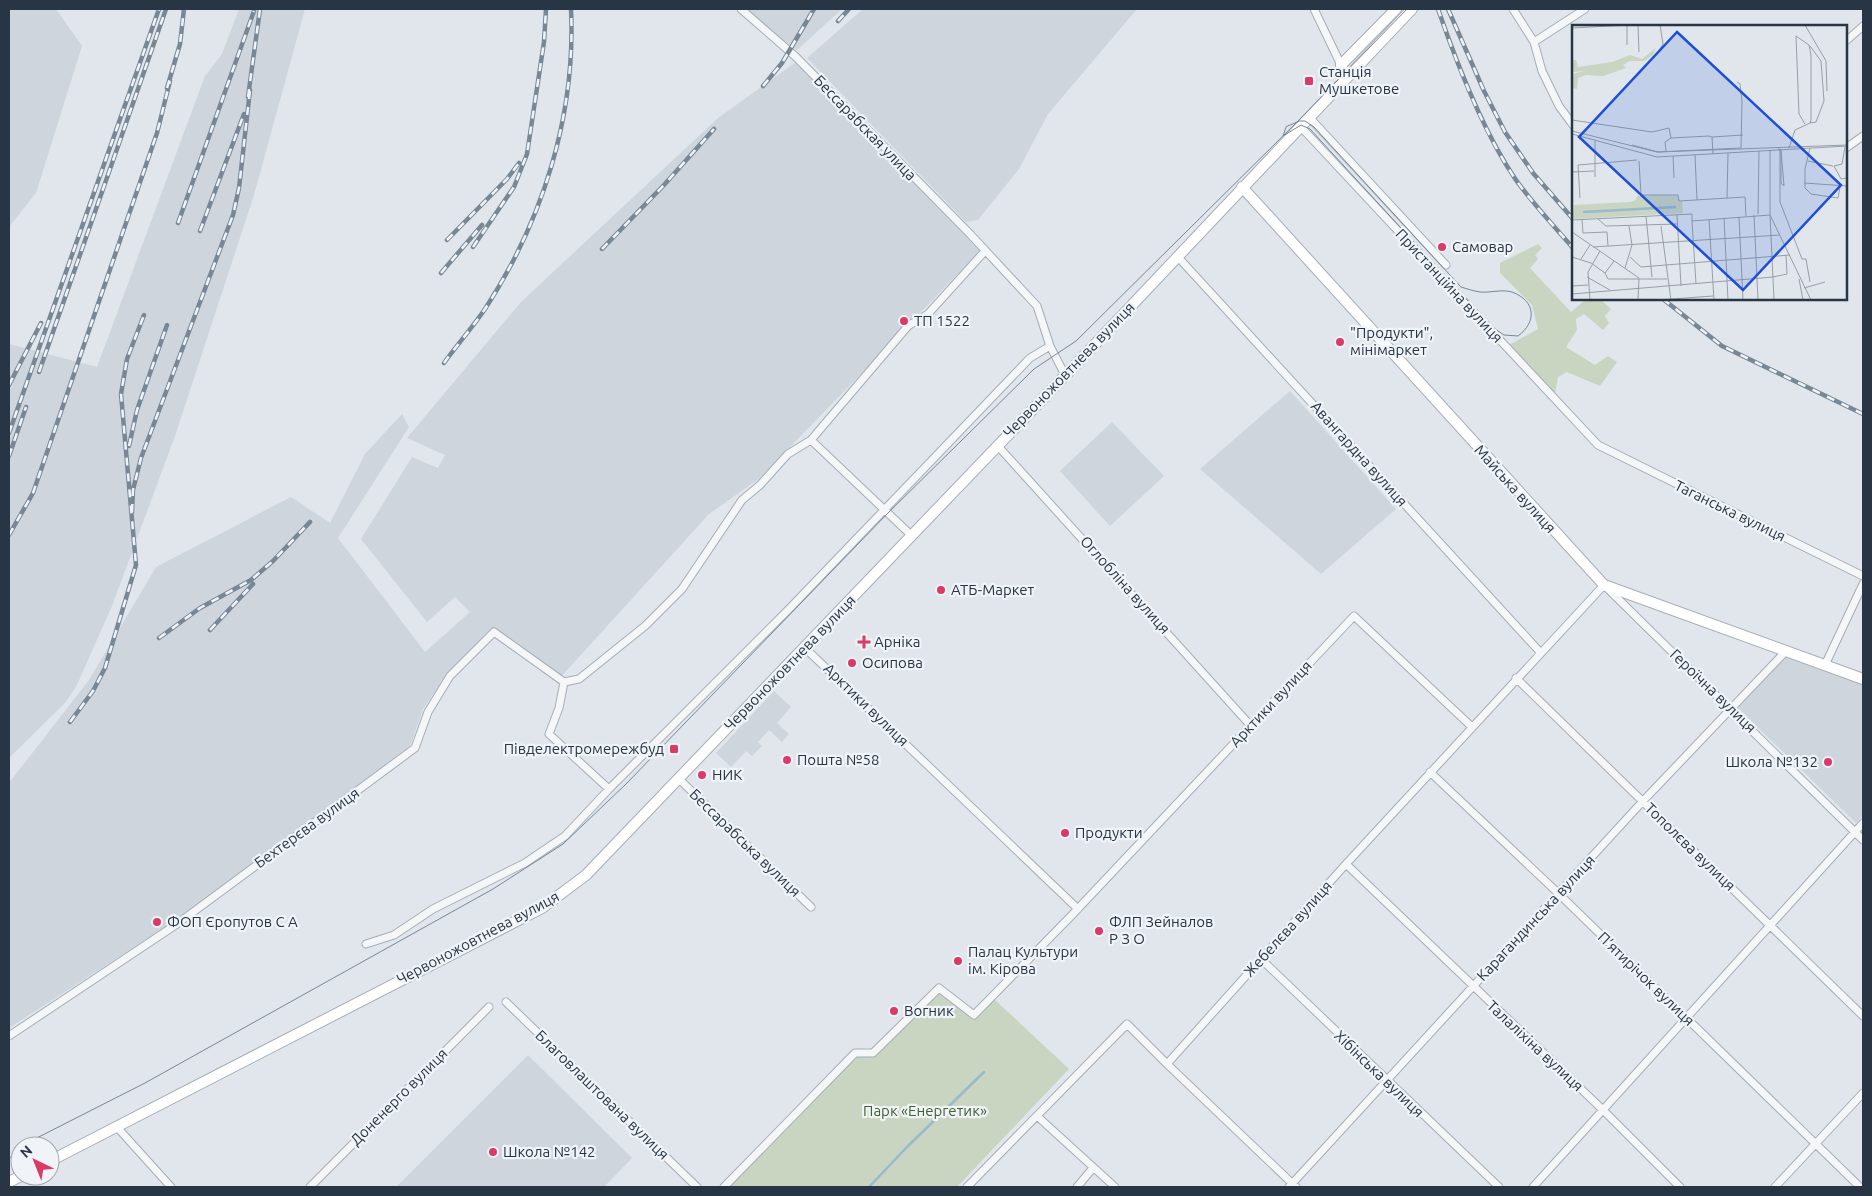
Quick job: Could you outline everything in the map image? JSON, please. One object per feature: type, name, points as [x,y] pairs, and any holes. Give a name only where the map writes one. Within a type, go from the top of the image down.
[{"type":"main road","points":[[1346,77],[1341,65],[1396,9]]},
{"type":"main road","name":"Червоножовтнева вулиця","points":[[60,1156],[542,908],[586,875],[805,648],[1412,9]]},
{"type":"main road","name":"Майська вулиця","points":[[1242,187],[1604,585],[1863,679]]},
{"type":"street","name":"Бессарабская улица","points":[[741,9],[796,57],[1037,306],[1050,346],[1064,375]]},
{"type":"street","points":[[1314,9],[1341,65]]},
{"type":"street","points":[[1513,9],[1534,42],[1542,71],[1559,106],[1572,124]]},
{"type":"street","points":[[1534,42],[1585,9]]},
{"type":"street","points":[[1847,40],[1863,26]]},
{"type":"street","name":"Пристанційна вулиця","points":[[1308,117],[1446,265]]},
{"type":"street","name":"Пристанційна вулиця","points":[[1300,126],[1598,445]]},
{"type":"street","points":[[1847,147],[1863,136]]},
{"type":"street","points":[[608,789],[549,734],[564,682],[579,679],[645,626],[682,589],[742,500],[760,485],[788,454],[811,440],[908,326],[928,314],[985,251]]},
{"type":"street","name":"Авангардна вулиця","points":[[1178,256],[1540,652]]},
{"type":"street","points":[[366,944],[394,935],[432,909],[540,854],[565,836],[608,789],[693,707],[1030,358],[1050,346]]},
{"type":"street","points":[[811,440],[911,536]]},
{"type":"street","name":"Оглобліна вулиця","points":[[997,445],[1122,581],[1251,726]]},
{"type":"street","name":"Таганська вулиця","points":[[1598,445],[1863,576]]},
{"type":"street","points":[[1825,665],[1863,584]]},
{"type":"street","name":"Жебелєва вулиця","points":[[1167,1064],[1346,864],[1604,585]]},
{"type":"street","name":"Героїчна вулиця","points":[[1604,585],[1863,840]]},
{"type":"street","name":"Арктики вулиця","points":[[724,1187],[855,1053],[873,1053],[939,988],[974,1015],[1078,909],[1354,616],[1472,727]]},
{"type":"street","name":"Бехтерєва вулиця","points":[[9,1036],[176,924],[415,748],[428,712],[450,676],[494,632],[564,682]]},
{"type":"street","name":"Арктики вулиця","points":[[805,648],[1078,909]]},
{"type":"street","name":"Карагандинська вулиця","points":[[1292,1186],[1558,893],[1786,651]]},
{"type":"street","name":"Тополєва вулиця","points":[[1516,678],[1863,1016]]},
{"type":"street","name":"П’ятирічок вулиця","points":[[1430,772],[1558,893],[1860,1187]]},
{"type":"street","name":"Бессарабська вулиця","points":[[679,779],[811,907]]},
{"type":"street","points":[[1532,1187],[1863,823]]},
{"type":"street","name":"Талаліхіна вулиця","points":[[1346,864],[1472,987],[1603,1110],[1680,1187]]},
{"type":"street","name":"Хібінська вулиця","points":[[1261,959],[1387,1082],[1499,1187]]},
{"type":"street","name":"Благовлаштована вулиця","points":[[506,1002],[697,1187]]},
{"type":"street","name":"Доненерго вулиця","points":[[310,1187],[489,1007]]},
{"type":"street","points":[[967,1187],[1127,1024],[1292,1186]]},
{"type":"street","points":[[1775,1187],[1863,1093]]},
{"type":"street","points":[[1037,1116],[1115,1187]]},
{"type":"street","points":[[116,1126],[171,1187]]},
{"type":"street","points":[[1077,1187],[1093,1168]]},
{"type":"shaded area","points":[[9,9],[56,9],[82,46],[36,193],[9,227]]},
{"type":"shaded area","points":[[239,9],[305,9],[254,195],[175,436],[112,606],[76,687],[64,704],[9,758],[9,344],[97,367],[205,76],[222,54]]},
{"type":"shaded area","points":[[743,9],[842,9],[797,50]]},
{"type":"shaded area","points":[[863,9],[1137,9],[1048,114],[1019,169],[978,220],[966,222],[807,58]]},
{"type":"shaded area","points":[[796,62],[980,251],[760,478],[709,514],[558,680],[489,630],[447,674],[423,709],[410,746],[182,916],[9,1028],[9,783],[89,680],[156,567],[291,497],[330,523],[365,454],[402,414],[409,427],[338,538],[425,652],[470,612],[455,597],[427,622],[361,539],[412,457],[438,468],[445,455],[407,438],[521,302],[718,118]]},
{"type":"shaded area","points":[[1290,391],[1396,509],[1321,574],[1200,469]]},
{"type":"shaded area","points":[[1112,422],[1164,476],[1110,526],[1060,471]]},
{"type":"shaded area","name":"Школа №132","points":[[1786,656],[1863,685],[1863,815],[1856,823],[1738,708]]},
{"type":"shaded area","points":[[774,691],[791,707],[777,723],[789,734],[782,742],[769,730],[758,742],[762,746],[752,756],[746,751],[731,767],[716,753]]},
{"type":"shaded area","name":"Школа №142","points":[[528,1055],[632,1158],[604,1187],[396,1187]]},
{"type":"green space","points":[[1538,244],[1542,248],[1535,255],[1538,259],[1530,268],[1571,312],[1585,300],[1601,300],[1611,309],[1605,316],[1609,323],[1603,330],[1584,314],[1576,319],[1577,330],[1566,347],[1595,365],[1608,356],[1617,362],[1600,386],[1567,372],[1558,377],[1555,394],[1509,355],[1509,345],[1538,329],[1532,305],[1500,273],[1500,263]]},
{"type":"green space","name":"Парк «Енергетик»","points":[[939,991],[974,1018],[993,998],[1069,1069],[957,1187],[729,1187],[856,1055],[873,1055]]},
{"type":"waterway","points":[[869,1187],[984,1072]]},
{"type":"tram line","points":[[41,1136],[145,1083],[493,889],[563,844],[627,783],[887,514],[1034,369],[1076,341],[1297,122],[1407,9]]},
{"type":"tram line","points":[[1300,121],[1305,121],[1314,127],[1461,287],[1480,292],[1508,291],[1526,301],[1531,312],[1531,318],[1524,330],[1518,336],[1504,335],[1491,326],[1310,129],[1301,125],[1283,136],[1286,127],[1300,121]]},
{"type":"railway","points":[[9,433],[159,9]]},
{"type":"railway","points":[[39,372],[166,9]]},
{"type":"railway","points":[[167,88],[180,44],[184,9]]},
{"type":"railway","points":[[248,97],[260,9]]},
{"type":"railway","points":[[473,247],[514,187],[527,154],[544,42],[546,9]]},
{"type":"railway","points":[[444,363],[485,309],[506,275],[539,203],[552,165],[568,88],[571,49],[571,9]]},
{"type":"railway","points":[[763,86],[782,63],[814,9]]},
{"type":"railway","points":[[838,21],[849,9]]},
{"type":"railway","points":[[1438,9],[1472,97],[1504,161],[1529,198],[1572,247]]},
{"type":"railway","points":[[1448,9],[1484,91],[1505,132],[1533,173],[1572,218]]},
{"type":"railway","points":[[178,223],[254,11]]},
{"type":"railway","points":[[9,535],[33,493],[157,133],[170,81]]},
{"type":"railway","points":[[132,512],[133,490],[141,458],[233,215],[239,188],[250,90]]},
{"type":"railway","points":[[200,231],[244,114]]},
{"type":"railway","points":[[602,249],[664,185],[714,129]]},
{"type":"railway","points":[[447,240],[507,179],[519,163]]},
{"type":"railway","points":[[441,273],[482,225]]},
{"type":"railway","points":[[1664,300],[1722,346],[1863,414]]},
{"type":"railway","points":[[70,722],[93,691],[105,668],[136,565],[121,394],[127,359],[144,315]]},
{"type":"railway","points":[[9,385],[41,323]]},
{"type":"railway","points":[[129,446],[137,410],[167,325]]},
{"type":"railway","points":[[9,456],[26,407]]},
{"type":"railway","points":[[159,638],[200,608],[251,580],[273,561],[310,522]]},
{"type":"railway","points":[[210,630],[253,584]]},
{"type":"place","name":"Станція Мушкетове","points":[[1309,81]]},
{"type":"place","name":"Самовар","points":[[1442,247]]},
{"type":"place","name":"ТП 1522","points":[[904,321]]},
{"type":"place","name":"\"Продукти\", мінімаркет","points":[[1340,342]]},
{"type":"place","name":"АТБ-Маркет","points":[[941,590]]},
{"type":"place","name":"Арніка","points":[[864,642]]},
{"type":"place","name":"Осипова","points":[[852,663]]},
{"type":"place","name":"Півделектромережбуд","points":[[674,749]]},
{"type":"place","name":"Пошта №58","points":[[787,760]]},
{"type":"place","name":"Школа №132","points":[[1828,762]]},
{"type":"place","name":"НИК","points":[[702,775]]},
{"type":"place","name":"Продукти","points":[[1065,833]]},
{"type":"place","name":"ФОП Єропутов С А","points":[[157,922]]},
{"type":"place","name":"ФЛП Зейналов Р З О","points":[[1099,931]]},
{"type":"place","name":"Палац Культури ім. Кірова","points":[[958,961]]},
{"type":"place","name":"Вогник","points":[[894,1011]]},
{"type":"place","name":"Школа №142","points":[[493,1152]]}]
